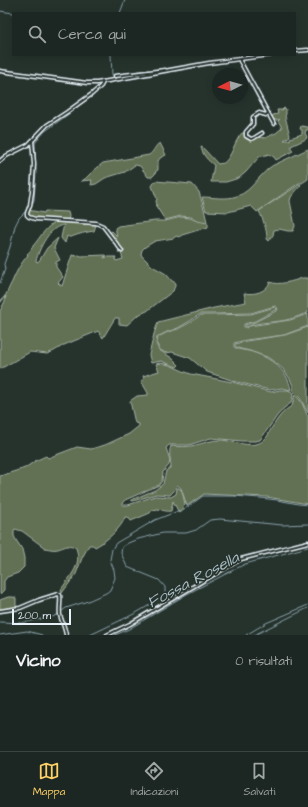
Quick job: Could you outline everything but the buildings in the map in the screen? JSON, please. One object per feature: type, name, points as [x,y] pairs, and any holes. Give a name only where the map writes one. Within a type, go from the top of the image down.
[{"type":"street","points":[[296,52],[308,50]]},
{"type":"street","points":[[0,71],[87,83],[103,82],[209,63],[265,56]]},
{"type":"street","points":[[240,60],[274,124]]},
{"type":"street","points":[[115,76],[178,69]]},
{"type":"street","points":[[0,161],[6,156],[32,142],[47,125],[68,112],[92,94],[101,86],[103,82]]},
{"type":"street","points":[[262,133],[251,139],[246,136],[246,132],[253,124],[253,117],[259,113],[266,115],[267,112]]},
{"type":"street","points":[[32,142],[34,164],[31,201],[27,213],[29,217],[35,219],[96,223],[104,226],[122,251]]},
{"type":"street","points":[[107,635],[130,624],[200,582],[241,560],[308,542]]},
{"type":"street","points":[[0,611],[20,608],[58,594],[61,597],[60,612],[66,635]]},
{"type":"green space","points":[[284,108],[286,109],[285,116],[290,136],[284,140],[290,140],[290,138],[302,134],[302,130],[300,129],[301,126],[308,127],[308,130],[306,130],[305,133],[307,137],[306,139],[291,146],[293,151],[276,160],[269,154],[259,157],[239,178],[226,182],[211,182],[214,165],[206,157],[201,147],[218,164],[224,163],[242,133],[244,133],[248,138],[265,138],[276,133],[282,128],[278,121],[280,119],[273,120],[272,118],[273,115],[278,114],[277,110],[282,110]]},
{"type":"green space","points":[[160,143],[166,155],[158,161],[158,170],[152,177],[148,177],[140,166],[135,165],[125,172],[105,178],[96,184],[91,185],[92,180],[81,181],[103,163],[149,155]]},
{"type":"green space","points":[[308,149],[308,179],[302,183],[299,183],[257,212],[251,206],[228,212],[206,211],[202,197],[228,198],[243,194],[272,166]]},
{"type":"green space","points":[[155,181],[192,184],[199,192],[207,222],[191,217],[181,216],[165,220],[156,206],[157,199],[152,186]]},
{"type":"green space","points":[[300,184],[301,185],[291,197],[290,201],[295,226],[293,231],[279,229],[274,230],[269,241],[267,239],[266,228],[259,211]]},
{"type":"green space","points":[[28,210],[44,213],[45,211],[68,212],[68,221],[31,219],[26,215]]},
{"type":"green space","points":[[181,217],[208,223],[208,227],[179,237],[176,236],[174,238],[155,241],[145,247],[141,254],[152,266],[166,274],[176,283],[173,291],[147,311],[138,315],[127,325],[119,324],[119,318],[115,318],[103,338],[98,331],[64,345],[47,354],[30,352],[0,369],[0,311],[6,296],[0,303],[0,301],[6,294],[33,245],[50,226],[55,222],[96,225],[94,231],[71,237],[67,236],[65,243],[61,238],[64,225],[59,226],[50,233],[42,244],[37,256],[37,262],[47,248],[58,238],[54,248],[60,260],[56,262],[56,267],[63,277],[58,283],[62,286],[72,255],[106,255],[107,256],[104,258],[116,257],[116,261],[123,259],[116,244],[108,235],[112,231],[117,236],[115,228],[118,226],[165,221]]},
{"type":"green space","points":[[302,278],[308,278],[308,313],[285,320],[247,327],[245,325],[255,322],[278,310],[277,307],[275,306],[251,313],[200,314],[178,328],[157,337],[156,344],[159,350],[172,358],[179,365],[177,367],[161,361],[151,363],[149,355],[158,322],[214,308],[246,302],[244,293],[252,294],[260,292],[266,288],[270,282],[290,282]]},
{"type":"green space","points":[[275,307],[277,309],[255,321],[244,324],[244,327],[247,328],[249,326],[290,320],[308,314],[308,326],[284,335],[234,343],[234,347],[256,353],[276,364],[286,376],[291,390],[282,388],[270,390],[237,382],[207,372],[190,358],[172,352],[166,353],[160,350],[157,344],[158,337],[178,329],[201,315],[251,314]]},
{"type":"green space","points":[[308,327],[308,413],[300,398],[293,391],[293,386],[290,379],[283,369],[267,357],[237,348],[235,344],[285,335]]},
{"type":"green space","points":[[160,363],[170,365],[191,374],[271,392],[288,390],[292,392],[293,396],[291,403],[277,416],[260,440],[242,441],[211,438],[189,445],[169,445],[166,448],[170,460],[169,465],[163,472],[162,481],[159,485],[125,500],[122,505],[128,505],[155,496],[171,497],[176,494],[177,488],[179,488],[182,491],[185,504],[183,506],[183,511],[178,511],[173,501],[171,511],[158,509],[152,510],[150,513],[131,521],[128,517],[125,517],[117,530],[103,542],[95,547],[93,545],[89,545],[76,574],[62,593],[62,588],[77,565],[78,560],[76,548],[65,546],[56,549],[45,548],[22,531],[15,529],[14,536],[22,549],[24,567],[18,573],[7,577],[4,581],[4,590],[0,594],[0,476],[25,468],[46,456],[48,458],[77,447],[91,449],[105,445],[129,434],[139,426],[139,424],[135,423],[130,401],[137,396],[148,395],[141,381],[144,379],[143,376],[159,371],[156,364]]},
{"type":"green space","points":[[295,394],[302,403],[308,417],[308,504],[267,497],[204,494],[187,506],[181,488],[177,485],[170,495],[156,494],[133,501],[131,500],[155,490],[163,484],[166,471],[171,467],[171,446],[190,446],[220,440],[249,445],[260,442],[267,437],[285,410],[292,406]]},
{"type":"green space","points":[[8,597],[16,598],[16,607],[0,609],[0,600]]},
{"type":"waterway","points":[[120,12],[125,0]]},
{"type":"waterway","points":[[0,11],[12,13]]},
{"type":"waterway","points":[[111,56],[112,75]]},
{"type":"waterway","points":[[0,283],[5,269],[4,264],[15,226],[19,218],[30,209],[34,200],[36,172],[35,143],[44,132],[74,110]]},
{"type":"waterway","points":[[0,622],[21,623],[52,617],[66,608],[106,593],[110,590],[115,578],[110,560],[112,549],[116,543],[155,520],[186,508],[203,496],[260,498],[308,505]]},
{"type":"waterway","points":[[90,635],[136,613],[160,599],[165,593],[165,587],[159,580],[127,567],[121,553],[122,547],[128,543],[163,533],[186,533],[196,530],[210,520],[220,519],[282,525],[308,524]]},
{"type":"waterway","name":"Fossa Rosella","points":[[115,635],[129,629],[187,594],[245,564],[308,547]]},
{"type":"waterway","points":[[246,635],[266,623],[308,605]]},
{"type":"waterway","points":[[254,635],[308,608]]},
{"type":"waterway","points":[[0,635],[27,631],[42,635]]}]
